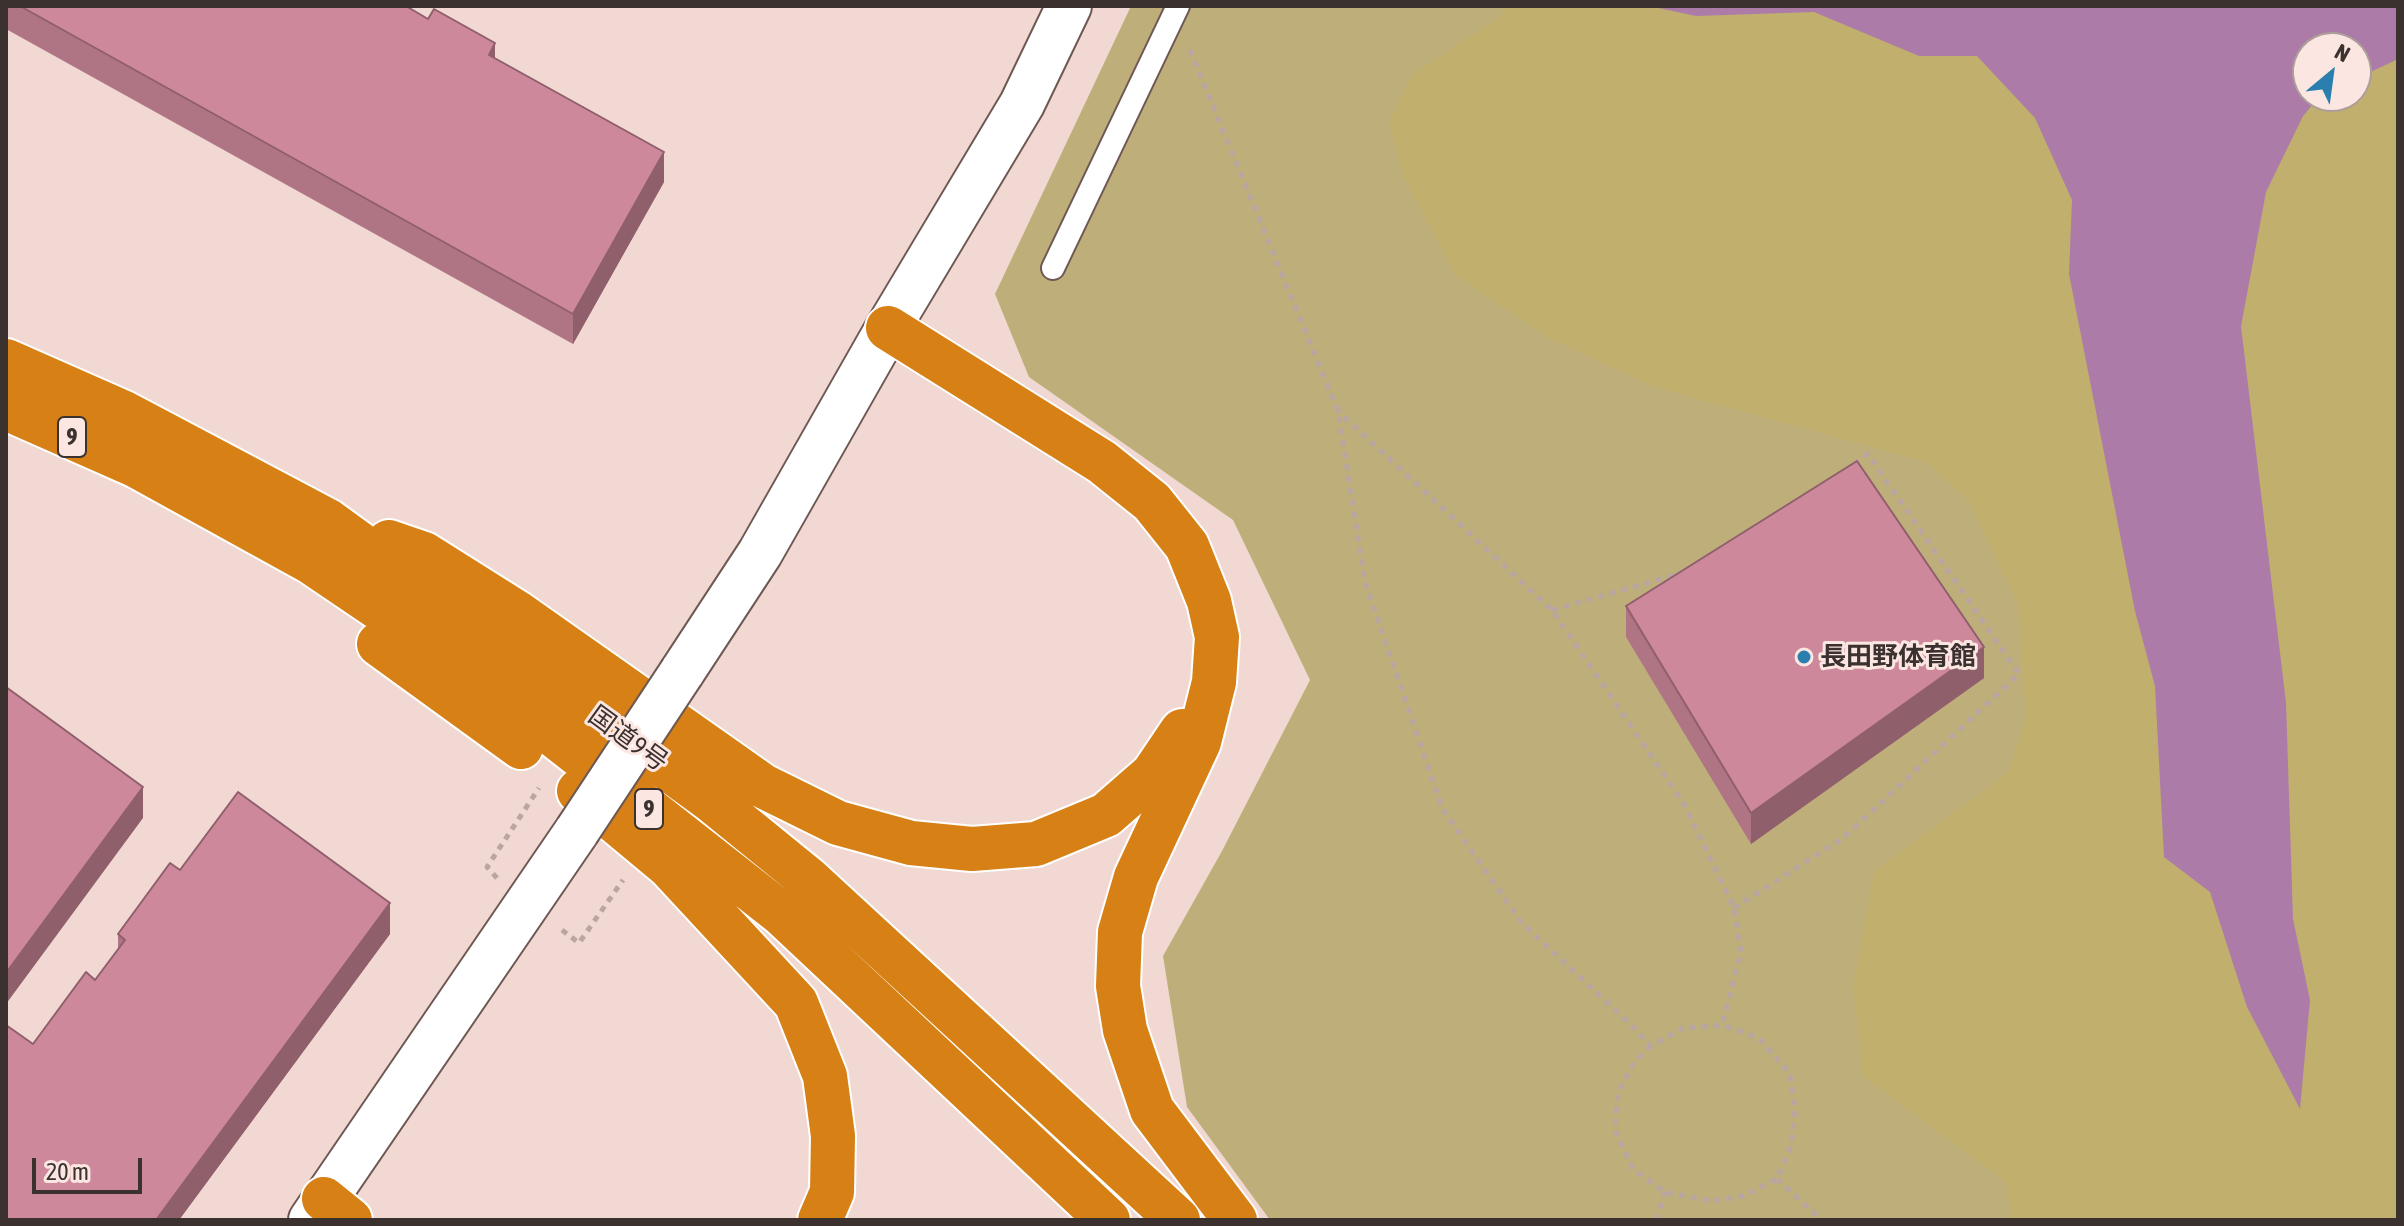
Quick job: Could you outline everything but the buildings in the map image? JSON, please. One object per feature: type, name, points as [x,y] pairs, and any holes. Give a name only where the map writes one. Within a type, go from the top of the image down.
[{"type":"highway","points":[[888,328],[1102,462],[1152,502],[1187,546],[1209,601],[1217,637],[1214,682],[1199,742],[1136,877],[1120,932],[1118,986],[1125,1030],[1152,1110],[1235,1220]]},
{"type":"highway","name":"国道9号","points":[[6,361],[124,413],[328,521],[723,810],[807,878],[1178,1220]]},
{"type":"highway","name":"国道9号","points":[[6,408],[137,466],[311,562],[496,690],[782,914],[1108,1220]]},
{"type":"highway","points":[[137,466],[567,781],[669,866],[796,1003],[825,1076],[833,1136],[832,1192],[820,1220]]},
{"type":"highway","points":[[328,521],[424,554],[516,612],[763,786],[838,823],[911,843],[972,849],[1036,844],[1106,815],[1153,774],[1214,682]]},
{"type":"street","points":[[328,1213],[760,553],[888,328],[1022,104],[1069,6]]},
{"type":"lane","points":[[1053,268],[1176,9]]},
{"type":"path","points":[[1176,9],[1338,411],[1365,582],[1442,808],[1521,922],[1651,1046]]},
{"type":"path","points":[[1338,411],[1552,610],[1684,804],[1734,908],[1741,952],[1722,1025]]},
{"type":"path","points":[[1734,908],[1843,838],[2019,674],[1868,454],[1843,471]]},
{"type":"path","points":[[1552,610],[1688,571]]},
{"type":"path","points":[[503,883],[487,867],[539,787]]},
{"type":"path","points":[[562,930],[579,943],[624,879]]},
{"type":"path","points":[[1722,1025],[1759,1038],[1790,1074],[1795,1111],[1791,1146],[1777,1179],[1743,1196],[1711,1201],[1665,1192],[1633,1169],[1615,1130],[1618,1093],[1634,1062],[1651,1046],[1683,1028],[1722,1025]]},
{"type":"path","points":[[1777,1179],[1822,1220]]},
{"type":"path","points":[[1656,1220],[1665,1192]]},
{"type":"shaded area","points":[[1131,6],[2398,6],[2398,1220],[1270,1220],[1187,1107],[1163,956],[1222,851],[1310,680],[1233,520],[1029,377],[995,294]]},
{"type":"shaded area","points":[[1500,6],[1649,6],[1696,16],[1814,12],[1919,56],[1977,56],[2035,118],[2072,200],[2069,275],[2135,611],[2155,686],[2164,857],[2210,891],[2247,1007],[2299,1108],[2310,1000],[2293,919],[2286,703],[2241,326],[2266,192],[2303,116],[2306,112],[2372,112],[2372,71],[2398,59],[2398,1220],[2012,1220],[2006,1182],[1863,1076],[1853,987],[1874,871],[2008,773],[2026,719],[2018,605],[1969,501],[1926,462],[1654,387],[1549,338],[1455,275],[1403,175],[1389,121],[1413,74],[1504,14]]},
{"type":"shaded area","points":[[1649,6],[2398,6],[2398,59],[2372,71],[2372,32],[2292,32],[2292,112],[2306,112],[2266,192],[2241,326],[2286,703],[2293,919],[2310,1000],[2300,1109],[2247,1007],[2210,892],[2164,857],[2155,686],[2135,611],[2069,274],[2072,200],[2035,118],[1977,56],[1919,56],[1814,12],[1696,16]]},
{"type":"place","name":"長田野体育館","points":[[1804,657]]}]
